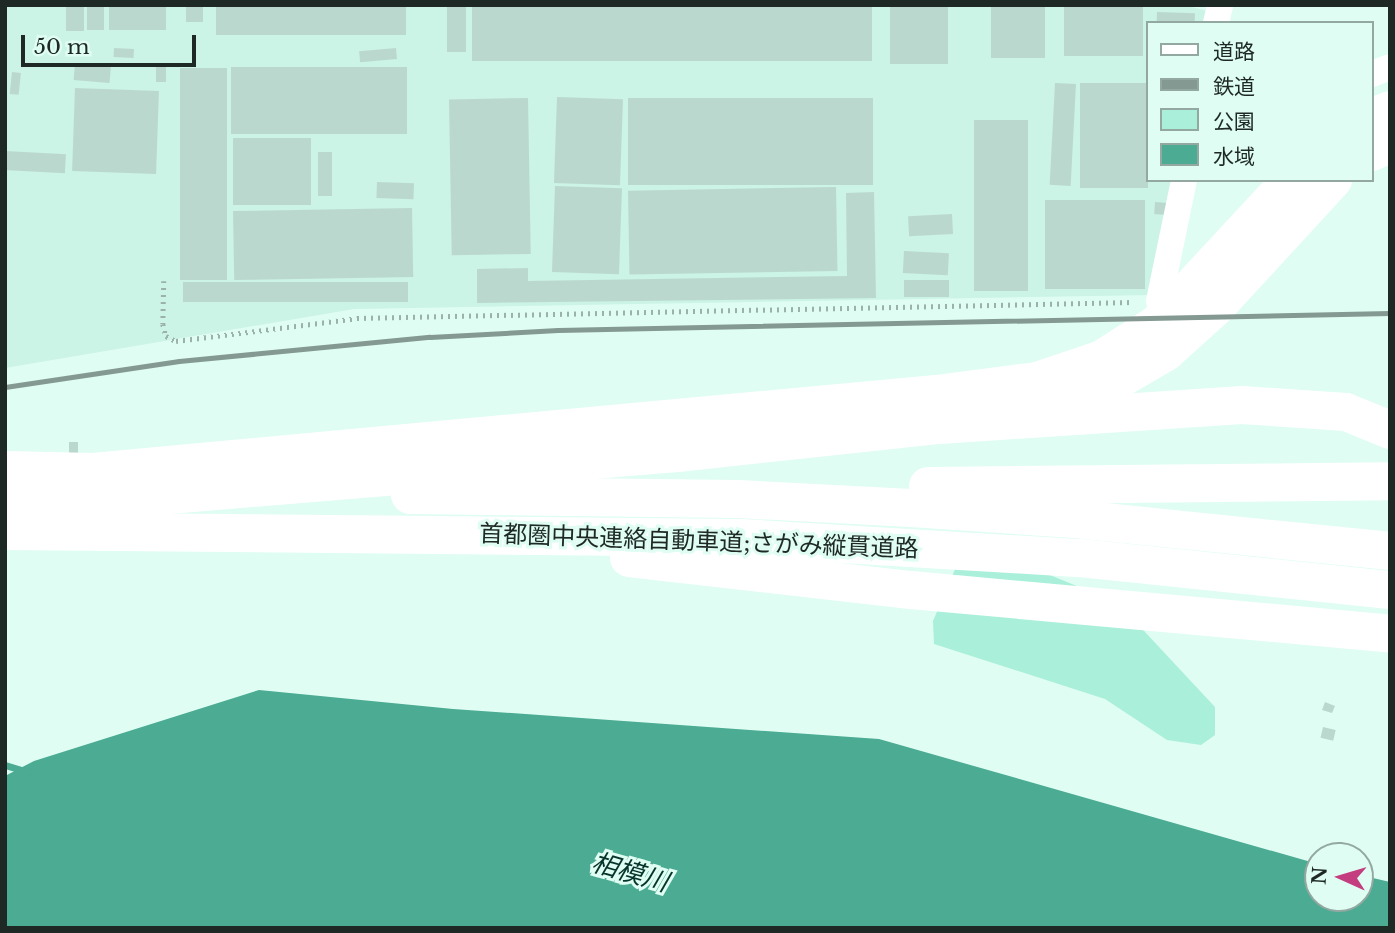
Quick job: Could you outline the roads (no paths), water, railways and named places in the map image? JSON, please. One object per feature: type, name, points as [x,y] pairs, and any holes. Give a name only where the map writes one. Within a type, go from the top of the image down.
[{"type":"highway","points":[[1374,151],[1390,144]]},
{"type":"highway","points":[[5,471],[93,472],[785,409],[1037,381],[1102,359],[1157,324],[1289,182]]},
{"type":"highway","points":[[940,425],[1059,404],[1137,371],[1218,305],[1331,182]]},
{"type":"highway","points":[[5,496],[108,500],[677,453],[940,425],[1276,404],[1346,412],[1390,430]]},
{"type":"highway","points":[[604,496],[878,486],[1390,481]]},
{"type":"highway","name":"首都圏中央連絡自動車道;さがみ縦貫道路","points":[[5,496],[604,496],[778,501],[1072,519],[1390,551]]},
{"type":"highway","name":"首都圏中央連絡自動車道;さがみ縦貫道路","points":[[5,531],[754,538],[1080,558],[1390,590]]},
{"type":"highway","points":[[57,531],[177,541],[621,557],[911,590],[1390,634]]},
{"type":"street","points":[[1159,301],[1184,182]]},
{"type":"water","name":"相模川","points":[[259,690],[453,709],[879,739],[1304,860],[1304,912],[1374,912],[1374,878],[1390,882],[1390,928],[5,928],[5,776],[34,761]]},
{"type":"waterway","points":[[5,765],[28,772]]},
{"type":"railway","points":[[5,387],[179,361],[430,337],[558,330],[1390,313]]}]
